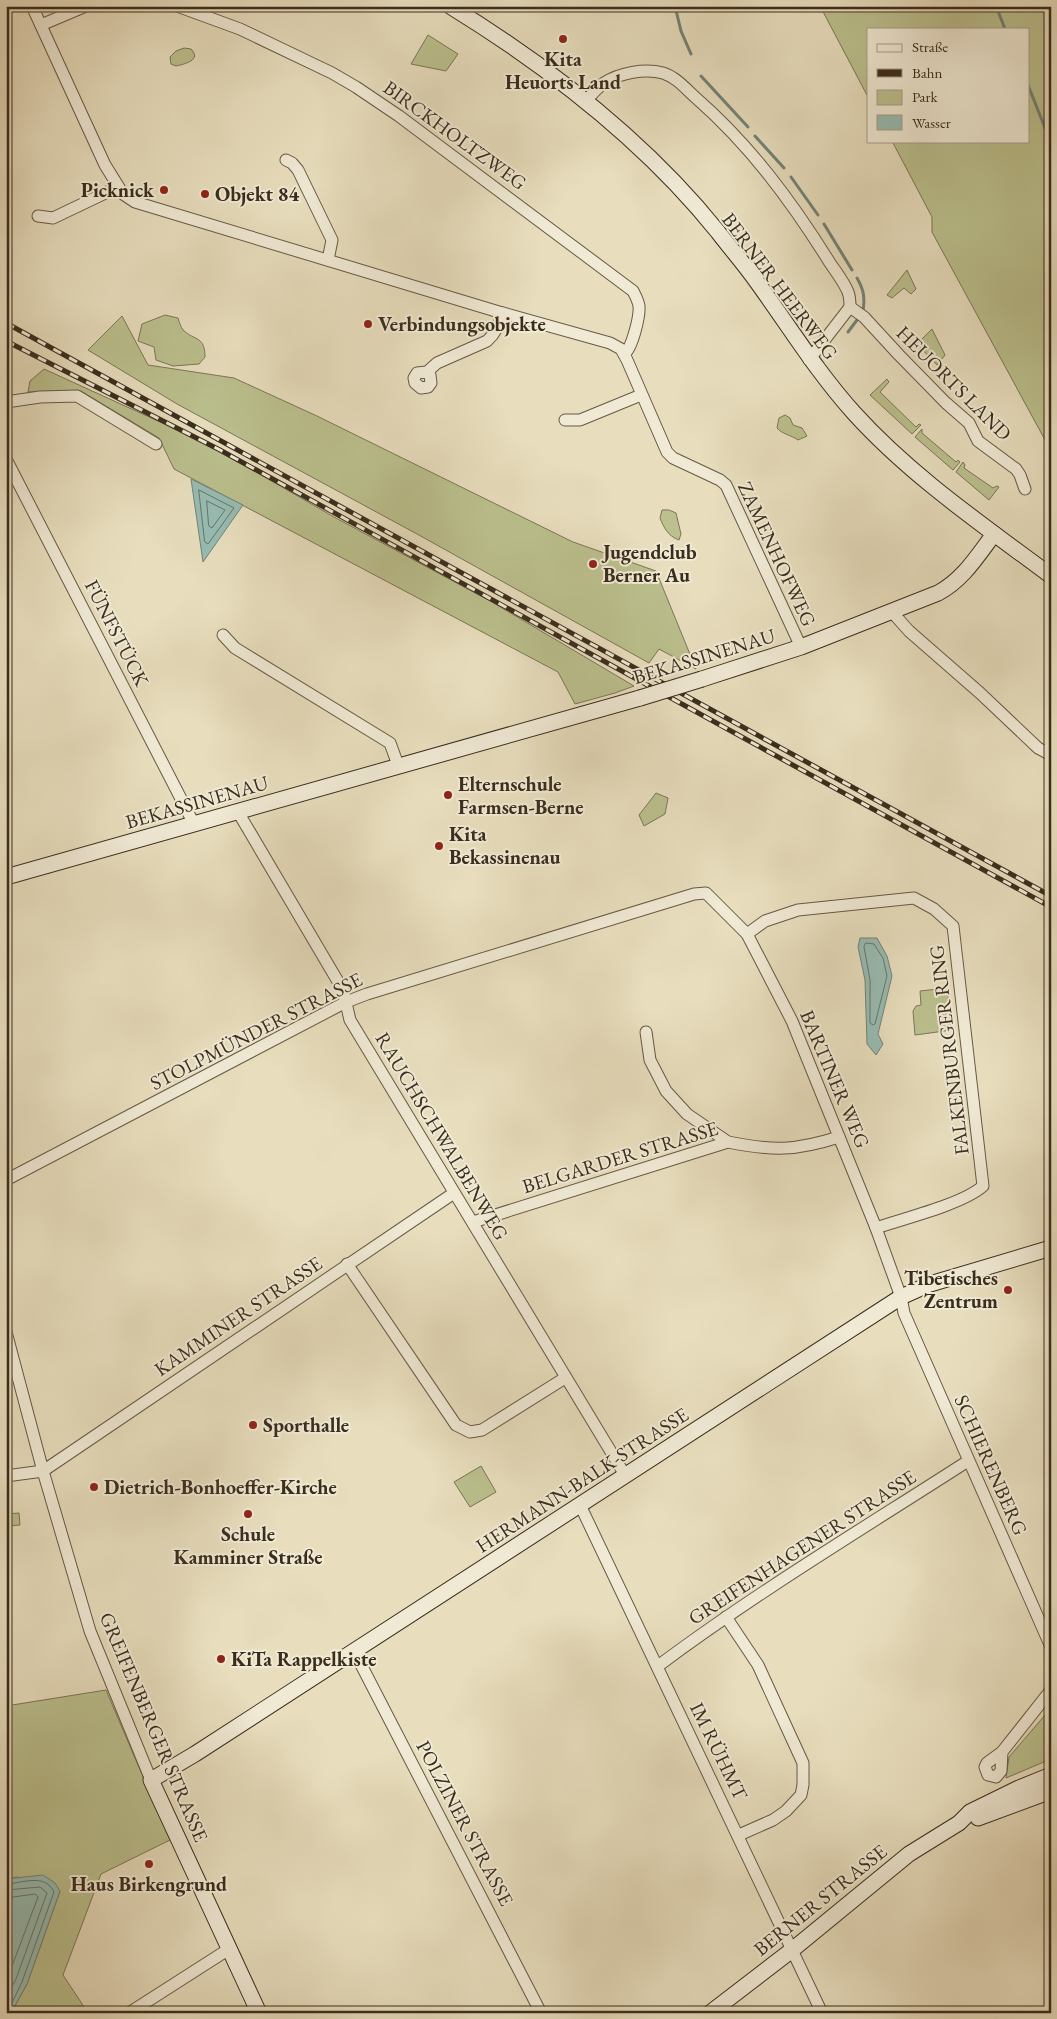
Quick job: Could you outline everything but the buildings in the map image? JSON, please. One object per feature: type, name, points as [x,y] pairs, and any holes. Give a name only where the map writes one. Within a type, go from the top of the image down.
[{"type":"street","points":[[32,6],[105,165],[123,194],[135,202],[503,313],[610,343],[618,347],[624,354]]},
{"type":"street","points":[[41,25],[86,6]]},
{"type":"street","name":"BIRCKHOLTZWEG","points":[[177,6],[240,29],[332,73],[356,87],[399,116],[633,291],[639,312],[631,344],[624,354]]},
{"type":"street","name":"BERNER HEERWEG","points":[[450,6],[528,57],[586,102],[634,144],[665,174],[716,230],[756,281],[809,360],[854,414],[929,484],[1051,576]]},
{"type":"street","points":[[586,102],[605,83],[629,74],[662,73],[671,76],[720,120],[775,182],[808,228],[848,292],[850,307],[809,360]]},
{"type":"street","points":[[286,160],[292,163],[298,170],[332,240],[328,260]]},
{"type":"street","points":[[38,216],[53,218],[118,187]]},
{"type":"street","name":"HEUORTS LAND","points":[[850,307],[864,317],[946,403],[969,423],[978,441],[1016,469],[1025,489]]},
{"type":"street","points":[[427,372],[437,363],[487,341],[493,336],[503,313]]},
{"type":"street","name":"ZAMENHOFWEG","points":[[624,354],[667,452],[673,458],[720,480],[726,485],[801,647]]},
{"type":"street","points":[[565,420],[580,420],[642,395]]},
{"type":"street","points":[[6,402],[40,397],[77,396],[156,444]]},
{"type":"street","name":"FÜNFSTÜCK","points":[[6,459],[194,824]]},
{"type":"street","name":"BEKASSINENAU","points":[[6,877],[640,698],[702,680],[801,647],[946,589],[970,566],[994,534]]},
{"type":"street","points":[[892,612],[909,631],[995,706],[1038,748],[1051,755]]},
{"type":"street","points":[[223,635],[235,648],[390,743],[398,765]]},
{"type":"street","name":"RAUCHSCHWALBENWEG","points":[[238,812],[343,990],[350,1020],[625,1475]]},
{"type":"street","name":"STOLPMÜNDER STRASSE","points":[[6,1180],[346,1002],[694,894],[706,893]]},
{"type":"street","name":"BARTINER WEG","points":[[706,893],[747,934],[792,1021],[876,1228],[901,1297]]},
{"type":"street","name":"FALKENBURGER RING","points":[[747,934],[765,921],[798,910],[914,898],[934,909],[953,926],[983,1186],[962,1199],[876,1228]]},
{"type":"street","points":[[646,1032],[650,1060],[666,1091],[687,1114],[728,1142]]},
{"type":"street","name":"BELGARDER STRASSE","points":[[473,1222],[728,1142],[782,1150],[813,1146],[839,1137]]},
{"type":"street","name":"KAMMINER STRASSE","points":[[43,1471],[454,1192]]},
{"type":"street","name":"HERMANN-BALK-STRASSE","points":[[151,1780],[195,1754],[901,1297],[930,1284],[1051,1248]]},
{"type":"street","points":[[347,1264],[456,1425],[470,1432],[482,1430],[565,1378]]},
{"type":"street","name":"SCHIERENBERG","points":[[901,1297],[904,1314],[1051,1647]]},
{"type":"street","name":"GREIFENBERGER STRASSE","points":[[6,1332],[43,1471],[90,1631],[151,1780],[259,2013]]},
{"type":"street","name":"GREIFENHAGENER STRASSE","points":[[658,1666],[726,1617],[968,1461]]},
{"type":"street","points":[[6,1476],[43,1471]]},
{"type":"street","name":"IM RÜHMT","points":[[580,1505],[739,1835],[822,2013]]},
{"type":"street","points":[[726,1617],[758,1665],[803,1763],[801,1795],[786,1811],[773,1820],[739,1835]]},
{"type":"street","name":"POLZINER STRASSE","points":[[354,1651],[541,2013]]},
{"type":"street","points":[[1002,1752],[1051,1690]]},
{"type":"street","points":[[1008,1800],[1051,1776]]},
{"type":"street","points":[[1008,1800],[1051,1791]]},
{"type":"street","name":"BERNER STRASSE","points":[[710,2013],[792,1950],[912,1852],[959,1823],[974,1820],[1008,1800]]},
{"type":"street","points":[[129,2013],[228,1949]]},
{"type":"green space","points":[[820,6],[1042,6],[1051,29],[1051,451],[932,232],[932,217],[893,142],[1030,142],[1030,28],[867,28],[867,95]]},
{"type":"green space","points":[[428,35],[458,54],[446,71],[411,64]]},
{"type":"green space","points":[[184,48],[191,49],[195,56],[193,59],[188,63],[176,66],[171,64],[170,57],[176,51]]},
{"type":"green space","points":[[907,270],[916,289],[911,294],[904,288],[892,298],[887,295]]},
{"type":"green space","points":[[165,315],[178,318],[183,330],[201,342],[205,350],[205,357],[199,364],[173,366],[156,360],[154,347],[138,341],[142,324]]},
{"type":"green space","points":[[122,316],[148,365],[234,378],[317,416],[573,542],[656,571],[696,669],[659,649],[649,663],[177,404],[88,350]]},
{"type":"green space","points":[[932,329],[945,355],[937,365],[917,344]]},
{"type":"green space","points":[[44,369],[204,442],[334,517],[492,602],[634,686],[575,704],[558,672],[174,469],[159,438],[81,391],[28,392],[30,381]]},
{"type":"green space","points":[[887,379],[889,382],[880,392],[916,427],[919,424],[921,425],[912,434],[870,395]]},
{"type":"green space","points":[[785,415],[790,418],[793,425],[802,428],[807,436],[798,440],[779,430],[777,428],[779,418]]},
{"type":"green space","points":[[922,429],[922,433],[956,462],[958,460],[960,462],[953,470],[915,437]]},
{"type":"green space","points":[[963,462],[964,468],[993,488],[999,487],[989,500],[956,472]]},
{"type":"green space","points":[[662,510],[676,513],[681,534],[679,540],[669,534],[665,528],[660,518]]},
{"type":"green space","points":[[656,793],[668,798],[665,814],[644,826],[639,815]]},
{"type":"green space","points":[[947,988],[952,1030],[915,1035],[913,1011],[916,1006],[921,1005],[920,991]]},
{"type":"green space","points":[[481,1466],[496,1492],[470,1507],[454,1482]]},
{"type":"green space","points":[[19,1513],[20,1525],[6,1526],[6,1514]]},
{"type":"green space","points":[[106,1690],[170,1840],[101,1874],[63,1975],[88,2013],[11,2013],[27,1984],[60,1891],[17,1877],[6,1879],[6,1706]]},
{"type":"green space","points":[[1051,1708],[1051,1759],[1006,1778],[1009,1757]]},
{"type":"water","points":[[191,479],[243,505],[203,562]]},
{"type":"water","points":[[860,938],[877,938],[887,956],[892,976],[878,1034],[883,1044],[876,1055],[867,1044],[865,980],[858,947]]},
{"type":"water","points":[[43,1875],[55,1883],[60,1891],[27,1984],[11,2013],[6,2013],[6,1879]]},
{"type":"waterway","points":[[675,6],[681,31],[691,54]]},
{"type":"waterway","points":[[996,6],[1005,28]]},
{"type":"waterway","points":[[701,76],[748,127]]},
{"type":"waterway","points":[[1030,90],[1051,143]]},
{"type":"waterway","points":[[755,136],[784,168]]},
{"type":"waterway","points":[[791,177],[818,215]]},
{"type":"waterway","points":[[824,224],[852,270]]},
{"type":"waterway","points":[[857,278],[863,294],[863,311]]},
{"type":"waterway","points":[[848,332],[857,320]]},
{"type":"railway","points":[[6,323],[1051,896]]},
{"type":"railway","points":[[6,341],[220,450],[1051,907]]},
{"type":"place","name":"Kita Heuorts Land","points":[[563,39]]},
{"type":"place","name":"Picknick","points":[[164,190]]},
{"type":"place","name":"Objekt 84","points":[[205,194]]},
{"type":"place","name":"Verbindungsobjekte","points":[[368,324]]},
{"type":"place","name":"Jugendclub Berner Au","points":[[593,564]]},
{"type":"place","name":"Elternschule Farmsen-Berne","points":[[448,795]]},
{"type":"place","name":"Kita Bekassinenau","points":[[439,846]]},
{"type":"place","name":"Tibetisches Zentrum","points":[[1008,1290]]},
{"type":"place","name":"Sporthalle","points":[[253,1425]]},
{"type":"place","name":"Dietrich-Bonhoeffer-Kirche","points":[[94,1487]]},
{"type":"place","name":"Schule Kamminer Straße","points":[[248,1514]]},
{"type":"place","name":"KiTa Rappelkiste","points":[[221,1659]]},
{"type":"place","name":"Haus Birkengrund","points":[[149,1864]]}]
